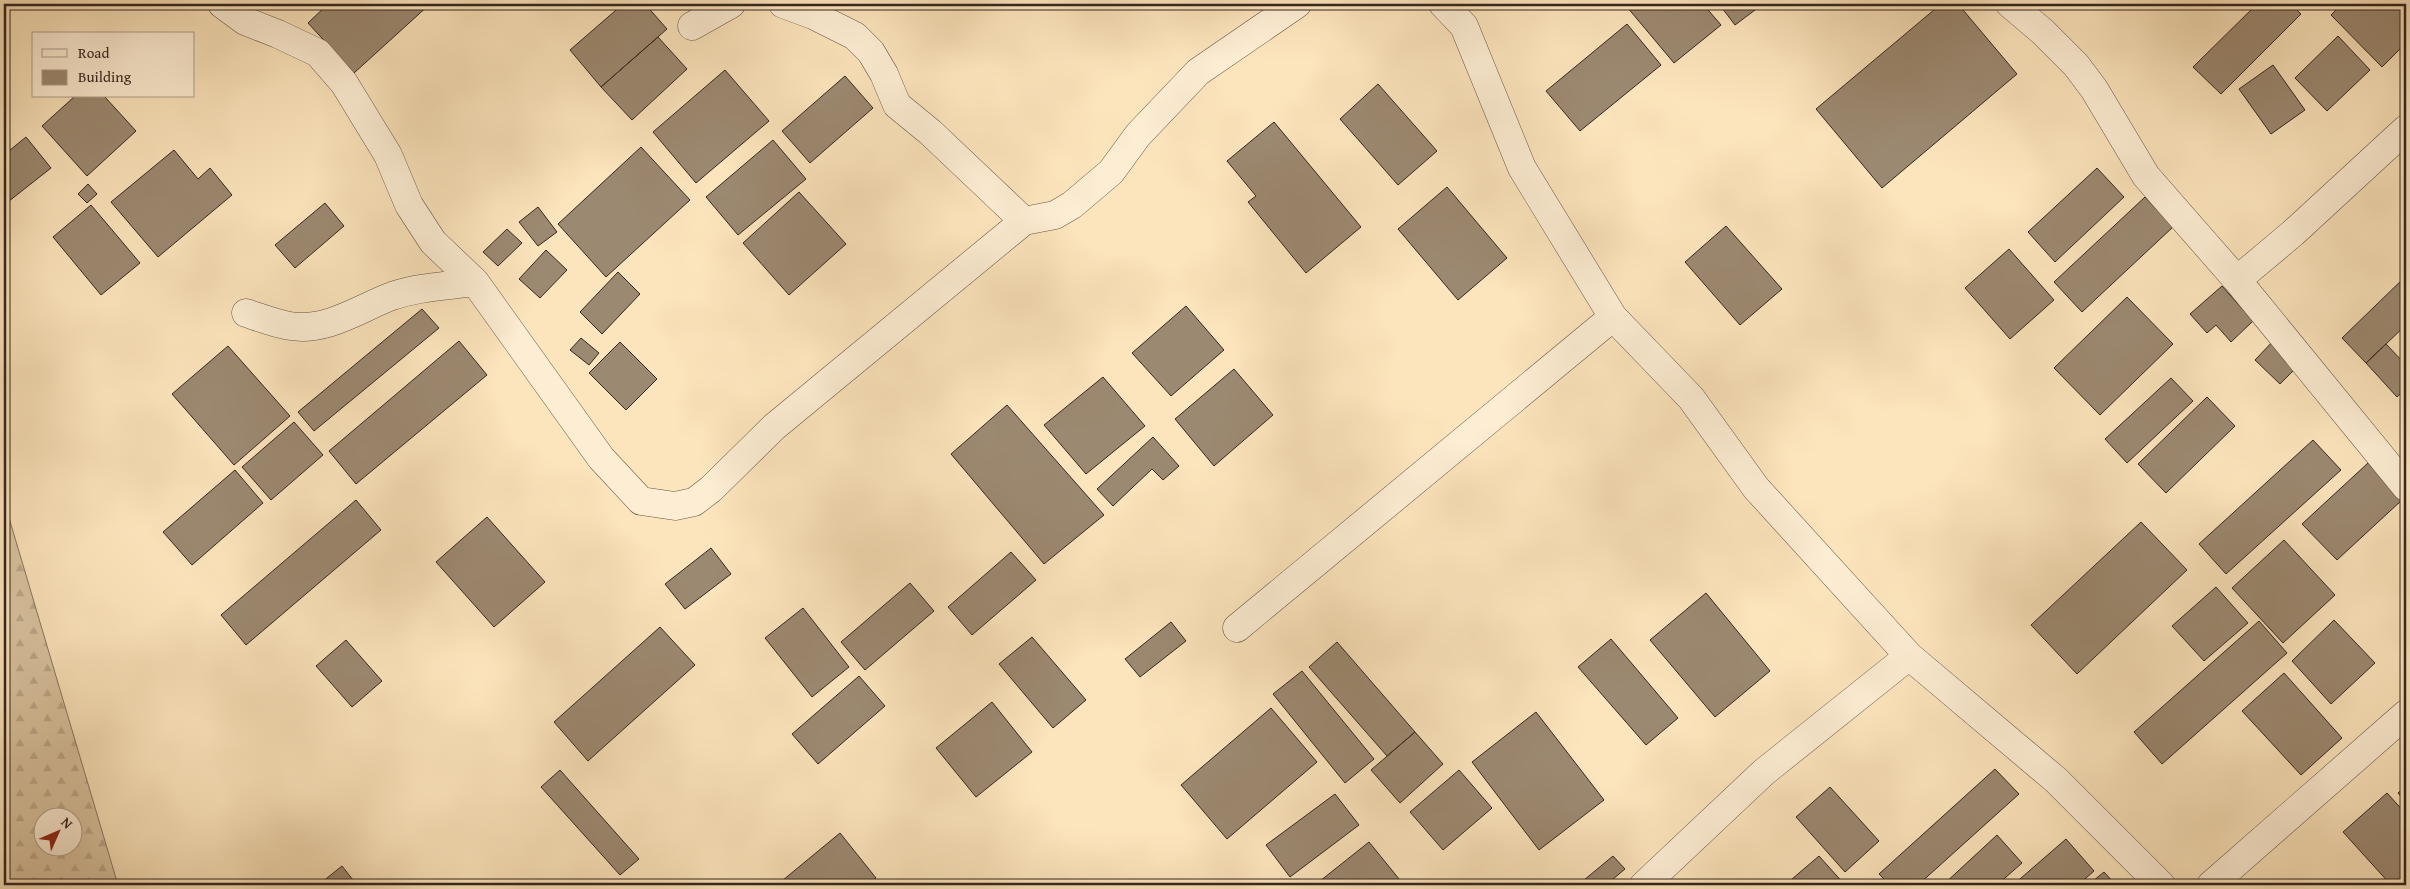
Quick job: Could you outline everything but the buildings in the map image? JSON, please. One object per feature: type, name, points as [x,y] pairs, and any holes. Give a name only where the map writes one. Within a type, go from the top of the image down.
[{"type":"street","points":[[222,4],[245,20],[318,53],[344,83],[388,155],[409,206],[432,242],[474,282],[601,458],[641,500],[676,506],[694,502],[711,489],[774,426],[1024,221],[1055,215],[1072,205],[1111,172],[1138,135],[1198,72],[1297,4]]},
{"type":"street","points":[[692,26],[731,4]]},
{"type":"street","points":[[783,4],[813,15],[854,36],[871,52],[884,74],[896,105],[930,132],[1024,221]]},
{"type":"street","points":[[1444,4],[1464,26],[1522,168],[1613,317],[1691,398],[1756,488],[1909,656],[2056,780],[2161,885]]},
{"type":"street","points":[[2010,4],[2043,32],[2076,65],[2094,89],[2146,176],[2237,280],[2406,487]]},
{"type":"street","points":[[2237,280],[2293,233],[2406,129]]},
{"type":"street","points":[[246,314],[291,326],[323,324],[362,310],[392,296],[421,289],[474,282]]},
{"type":"street","points":[[1236,628],[1613,317]]},
{"type":"street","points":[[1644,885],[1764,772],[1909,656]]},
{"type":"street","points":[[2211,885],[2406,714]]},
{"type":"green space","points":[[4,501],[118,885],[4,885]]}]
